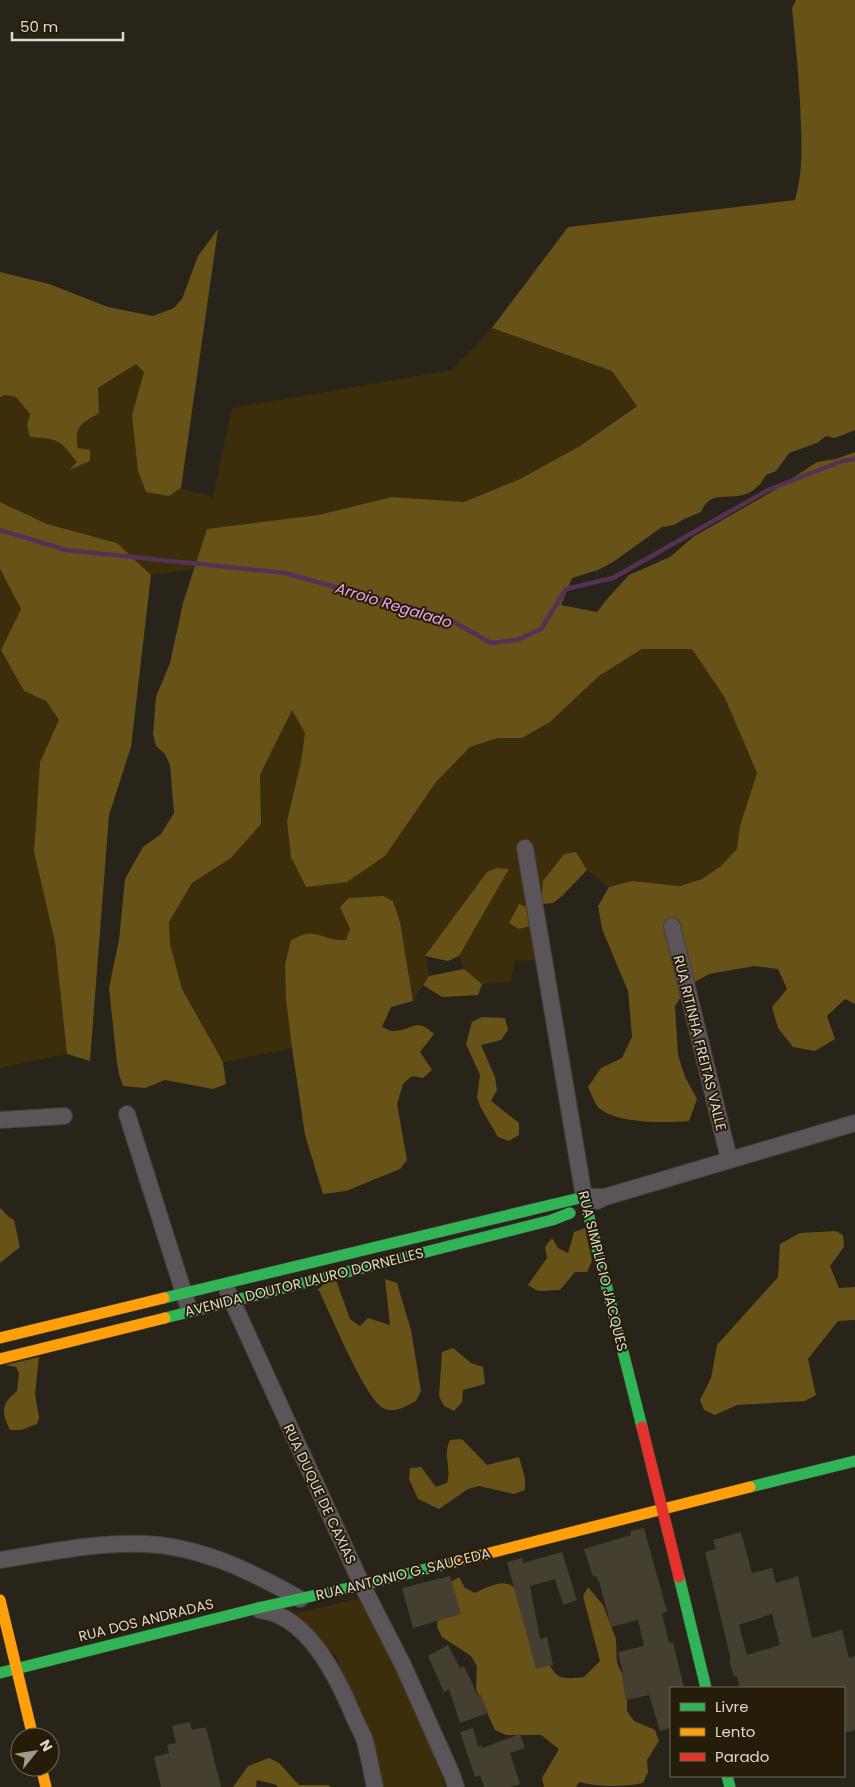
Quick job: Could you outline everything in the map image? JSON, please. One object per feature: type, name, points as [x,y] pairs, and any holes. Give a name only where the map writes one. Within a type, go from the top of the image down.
[{"type":"street","name":"RUA SIMPLICIO JACQUES","points":[[525,848],[585,1202],[663,1509],[706,1687]]},
{"type":"street","name":"RUA RITINHA FREITAS VALLE","points":[[672,926],[729,1159]]},
{"type":"street","points":[[127,1114],[190,1310]]},
{"type":"street","points":[[0,1120],[64,1116]]},
{"type":"street","name":"AVENIDA DOUTOR LAURO DORNELLES","points":[[0,1338],[546,1205],[585,1202],[605,1197],[855,1123]]},
{"type":"street","name":"AVENIDA DOUTOR LAURO DORNELLES","points":[[0,1359],[552,1220],[585,1202]]},
{"type":"street","name":"RUA DUQUE DE CAXIAS","points":[[225,1282],[230,1300],[362,1585],[403,1665],[456,1787]]},
{"type":"street","name":"RUA ANTONIO G. SAUCEDA","points":[[0,1560],[107,1545],[145,1544],[215,1558],[260,1577],[300,1600],[855,1461]]},
{"type":"street","points":[[0,1600],[32,1727]]},
{"type":"street","name":"RUA DOS ANDRADAS","points":[[0,1673],[254,1609],[300,1600]]},
{"type":"street","points":[[254,1609],[280,1615],[301,1631],[318,1648],[338,1680],[364,1738],[375,1787]]},
{"type":"shaded area","points":[[796,0],[855,0],[855,430],[835,438],[826,436],[817,443],[789,453],[776,471],[766,475],[751,492],[743,495],[712,499],[704,506],[701,512],[674,525],[662,527],[613,562],[598,570],[572,578],[561,605],[597,612],[629,575],[670,557],[693,537],[773,491],[817,462],[836,459],[855,452],[855,1004],[845,999],[827,1016],[835,1039],[815,1051],[793,1047],[778,1028],[772,1007],[787,989],[778,969],[755,966],[709,974],[688,986],[675,1006],[678,1055],[685,1077],[697,1099],[689,1121],[656,1122],[618,1117],[599,1108],[588,1087],[601,1068],[622,1058],[632,1037],[628,991],[602,929],[598,906],[609,887],[632,881],[680,886],[702,879],[721,866],[737,849],[740,826],[757,773],[725,698],[692,649],[642,649],[599,676],[550,722],[522,738],[498,738],[470,747],[436,782],[385,856],[347,882],[306,887],[291,857],[287,821],[301,762],[305,733],[292,710],[260,775],[261,824],[231,858],[192,883],[169,922],[170,944],[182,989],[223,1062],[226,1084],[213,1089],[165,1080],[145,1088],[123,1086],[117,1063],[109,988],[119,940],[125,879],[143,847],[161,834],[174,813],[170,765],[165,754],[156,746],[153,734],[156,697],[170,663],[183,603],[207,529],[318,515],[392,497],[464,502],[520,479],[580,446],[637,406],[612,371],[492,328],[568,227],[795,200],[800,173],[801,146],[799,82],[792,8]]},
{"type":"shaded area","points":[[218,229],[181,488],[169,496],[146,492],[138,471],[132,415],[144,372],[136,364],[98,388],[99,413],[81,426],[77,435],[78,448],[90,450],[90,461],[69,470],[77,462],[66,449],[53,440],[30,437],[27,425],[30,414],[16,397],[5,395],[0,397],[0,272],[49,284],[108,307],[153,316],[174,308],[182,299],[198,256]]},
{"type":"shaded area","points":[[492,328],[612,371],[637,405],[580,446],[520,479],[464,502],[392,497],[318,515],[207,529],[194,569],[151,575],[116,543],[47,524],[0,502],[0,397],[5,395],[17,397],[30,415],[27,425],[63,444],[78,462],[70,468],[90,461],[78,445],[76,434],[83,424],[99,413],[98,388],[136,364],[144,372],[132,415],[169,496],[181,488],[213,497],[232,408],[452,370]]},
{"type":"shaded area","points":[[0,502],[47,524],[117,543],[151,575],[131,747],[109,815],[90,1061],[67,1054],[55,942],[34,852],[40,762],[59,720],[46,701],[24,691],[1,650],[21,609],[0,569]]},
{"type":"shaded area","points":[[0,569],[21,609],[1,650],[24,691],[46,701],[60,720],[40,762],[34,852],[55,942],[67,1054],[0,1068]]},
{"type":"shaded area","points":[[642,649],[692,649],[725,698],[757,773],[740,826],[737,849],[721,866],[702,879],[680,886],[632,881],[609,887],[587,870],[576,852],[541,904],[530,926],[537,960],[514,961],[511,982],[482,984],[464,969],[459,956],[509,869],[487,872],[426,956],[429,976],[413,1001],[400,922],[393,901],[340,907],[350,929],[346,940],[335,941],[313,933],[291,940],[285,964],[286,1000],[292,1048],[223,1062],[182,989],[170,944],[169,922],[192,883],[231,858],[261,824],[260,775],[292,710],[305,733],[301,762],[385,856],[436,782],[470,747],[498,738],[522,738],[550,722],[599,676]]},
{"type":"shaded area","points":[[576,852],[587,870],[553,903],[541,904],[543,881],[564,854]]},
{"type":"shaded area","points":[[497,868],[509,869],[459,956],[448,961],[425,956],[487,872]]},
{"type":"shaded area","points":[[383,896],[393,901],[400,922],[413,1001],[391,1007],[382,1027],[393,1031],[418,1025],[423,1026],[434,1034],[420,1052],[432,1070],[423,1078],[412,1076],[403,1084],[397,1104],[407,1160],[400,1169],[346,1191],[323,1194],[305,1135],[286,1000],[285,964],[291,940],[299,936],[311,934],[337,940],[346,940],[350,929],[340,907],[349,898]]},
{"type":"shaded area","points":[[519,904],[534,910],[530,926],[519,929],[509,923]]},
{"type":"shaded area","points":[[464,969],[482,984],[478,995],[442,997],[423,985],[429,976]]},
{"type":"shaded area","points":[[482,1017],[505,1018],[508,1030],[501,1040],[481,1045],[495,1077],[497,1090],[491,1101],[519,1123],[519,1135],[509,1141],[498,1137],[477,1098],[480,1075],[466,1044],[472,1022]]},
{"type":"shaded area","points":[[0,1208],[14,1220],[20,1247],[0,1263]]},
{"type":"shaded area","points":[[585,1228],[592,1261],[587,1272],[575,1272],[560,1290],[538,1291],[528,1285],[547,1258],[545,1247],[552,1238],[558,1248],[568,1253],[574,1232]]},
{"type":"shaded area","points":[[836,1231],[843,1235],[844,1247],[830,1266],[839,1288],[855,1287],[855,1320],[838,1321],[808,1359],[816,1395],[805,1401],[737,1405],[715,1415],[704,1410],[700,1400],[711,1378],[717,1345],[778,1277],[780,1244],[800,1233]]},
{"type":"shaded area","points":[[335,1277],[350,1319],[360,1326],[368,1318],[390,1325],[385,1279],[397,1283],[411,1330],[421,1391],[416,1401],[400,1409],[387,1410],[375,1401],[357,1372],[318,1289]]},
{"type":"shaded area","points":[[453,1348],[471,1363],[483,1367],[485,1384],[463,1390],[462,1402],[454,1411],[444,1406],[439,1396],[442,1352]]},
{"type":"shaded area","points":[[39,1357],[35,1394],[39,1418],[37,1424],[21,1430],[10,1430],[5,1418],[4,1409],[5,1404],[17,1391],[19,1373],[16,1367],[5,1365]]},
{"type":"shaded area","points":[[462,1439],[487,1465],[519,1457],[525,1478],[525,1490],[514,1494],[479,1486],[468,1489],[439,1509],[418,1499],[409,1479],[410,1468],[421,1467],[436,1487],[447,1483],[447,1451],[450,1440]]},
{"type":"shaded area","points":[[459,1577],[465,1588],[475,1593],[504,1583],[518,1591],[532,1616],[542,1647],[554,1671],[561,1677],[567,1678],[584,1677],[600,1661],[583,1596],[588,1587],[603,1605],[616,1639],[617,1663],[627,1685],[627,1711],[634,1721],[655,1730],[659,1741],[647,1760],[648,1772],[643,1783],[611,1786],[579,1782],[576,1787],[544,1787],[542,1778],[559,1749],[541,1735],[506,1735],[495,1730],[476,1689],[477,1666],[471,1656],[442,1637],[437,1627],[439,1604],[449,1583]]},
{"type":"shaded area","points":[[361,1598],[426,1727],[445,1787],[383,1787],[358,1704],[335,1655],[293,1614]]},
{"type":"shaded area","points":[[269,1758],[279,1763],[299,1785],[329,1785],[330,1787],[277,1787],[277,1785],[257,1780],[256,1787],[233,1787],[248,1766]]},
{"type":"building","points":[[644,1528],[667,1612],[662,1613],[669,1643],[673,1642],[684,1687],[670,1687],[670,1728],[660,1731],[649,1695],[626,1700],[622,1678],[624,1678],[618,1652],[644,1646],[638,1620],[611,1627],[600,1584],[596,1576],[593,1577],[584,1549],[631,1535],[630,1531]]},
{"type":"building","points":[[741,1532],[752,1573],[772,1568],[776,1583],[798,1576],[812,1638],[842,1630],[849,1658],[855,1656],[855,1730],[845,1733],[845,1687],[740,1687],[737,1676],[734,1677],[729,1660],[731,1660],[705,1552],[716,1549],[713,1540]],"holes":[[[772,1614],[780,1645],[747,1655],[739,1625]]]},
{"type":"building","points":[[562,1552],[577,1600],[563,1605],[555,1579],[530,1586],[540,1639],[547,1637],[553,1665],[536,1669],[507,1562],[522,1558],[523,1563]]},
{"type":"building","points":[[450,1576],[461,1614],[413,1628],[402,1588]]},
{"type":"building","points":[[448,1645],[460,1668],[464,1666],[478,1696],[481,1695],[488,1713],[460,1723],[449,1689],[444,1692],[428,1656]]},
{"type":"building","points":[[190,1722],[192,1730],[206,1727],[221,1787],[161,1787],[154,1757],[169,1753],[167,1745],[176,1743],[172,1726]]},
{"type":"building","points":[[473,1728],[478,1746],[481,1745],[482,1748],[520,1734],[525,1748],[510,1753],[520,1784],[511,1787],[484,1787],[480,1775],[475,1777],[460,1732]]},
{"type":"waterway","name":"Arroio Regalado","points":[[0,530],[66,550],[285,573],[447,618],[491,643],[517,640],[541,629],[566,589],[613,578],[768,490],[842,461],[855,459]]},
{"type":"traffic: fast","points":[[164,1298],[584,1197],[642,1427]]},
{"type":"traffic: fast","points":[[165,1318],[552,1220],[570,1213]]},
{"type":"traffic: fast","points":[[750,1487],[855,1461]]},
{"type":"traffic: fast","points":[[0,1673],[254,1609],[454,1562]]},
{"type":"traffic: fast","points":[[679,1577],[706,1687]]},
{"type":"traffic: fast","points":[[727,1777],[730,1787]]},
{"type":"traffic: slow","points":[[0,1338],[164,1298]]},
{"type":"traffic: slow","points":[[0,1359],[165,1318]]},
{"type":"traffic: slow","points":[[454,1562],[750,1487]]},
{"type":"traffic: slow","points":[[0,1600],[31,1727]]},
{"type":"traffic: slow","points":[[44,1777],[46,1787]]},
{"type":"traffic: jam","points":[[642,1427],[679,1577]]}]
